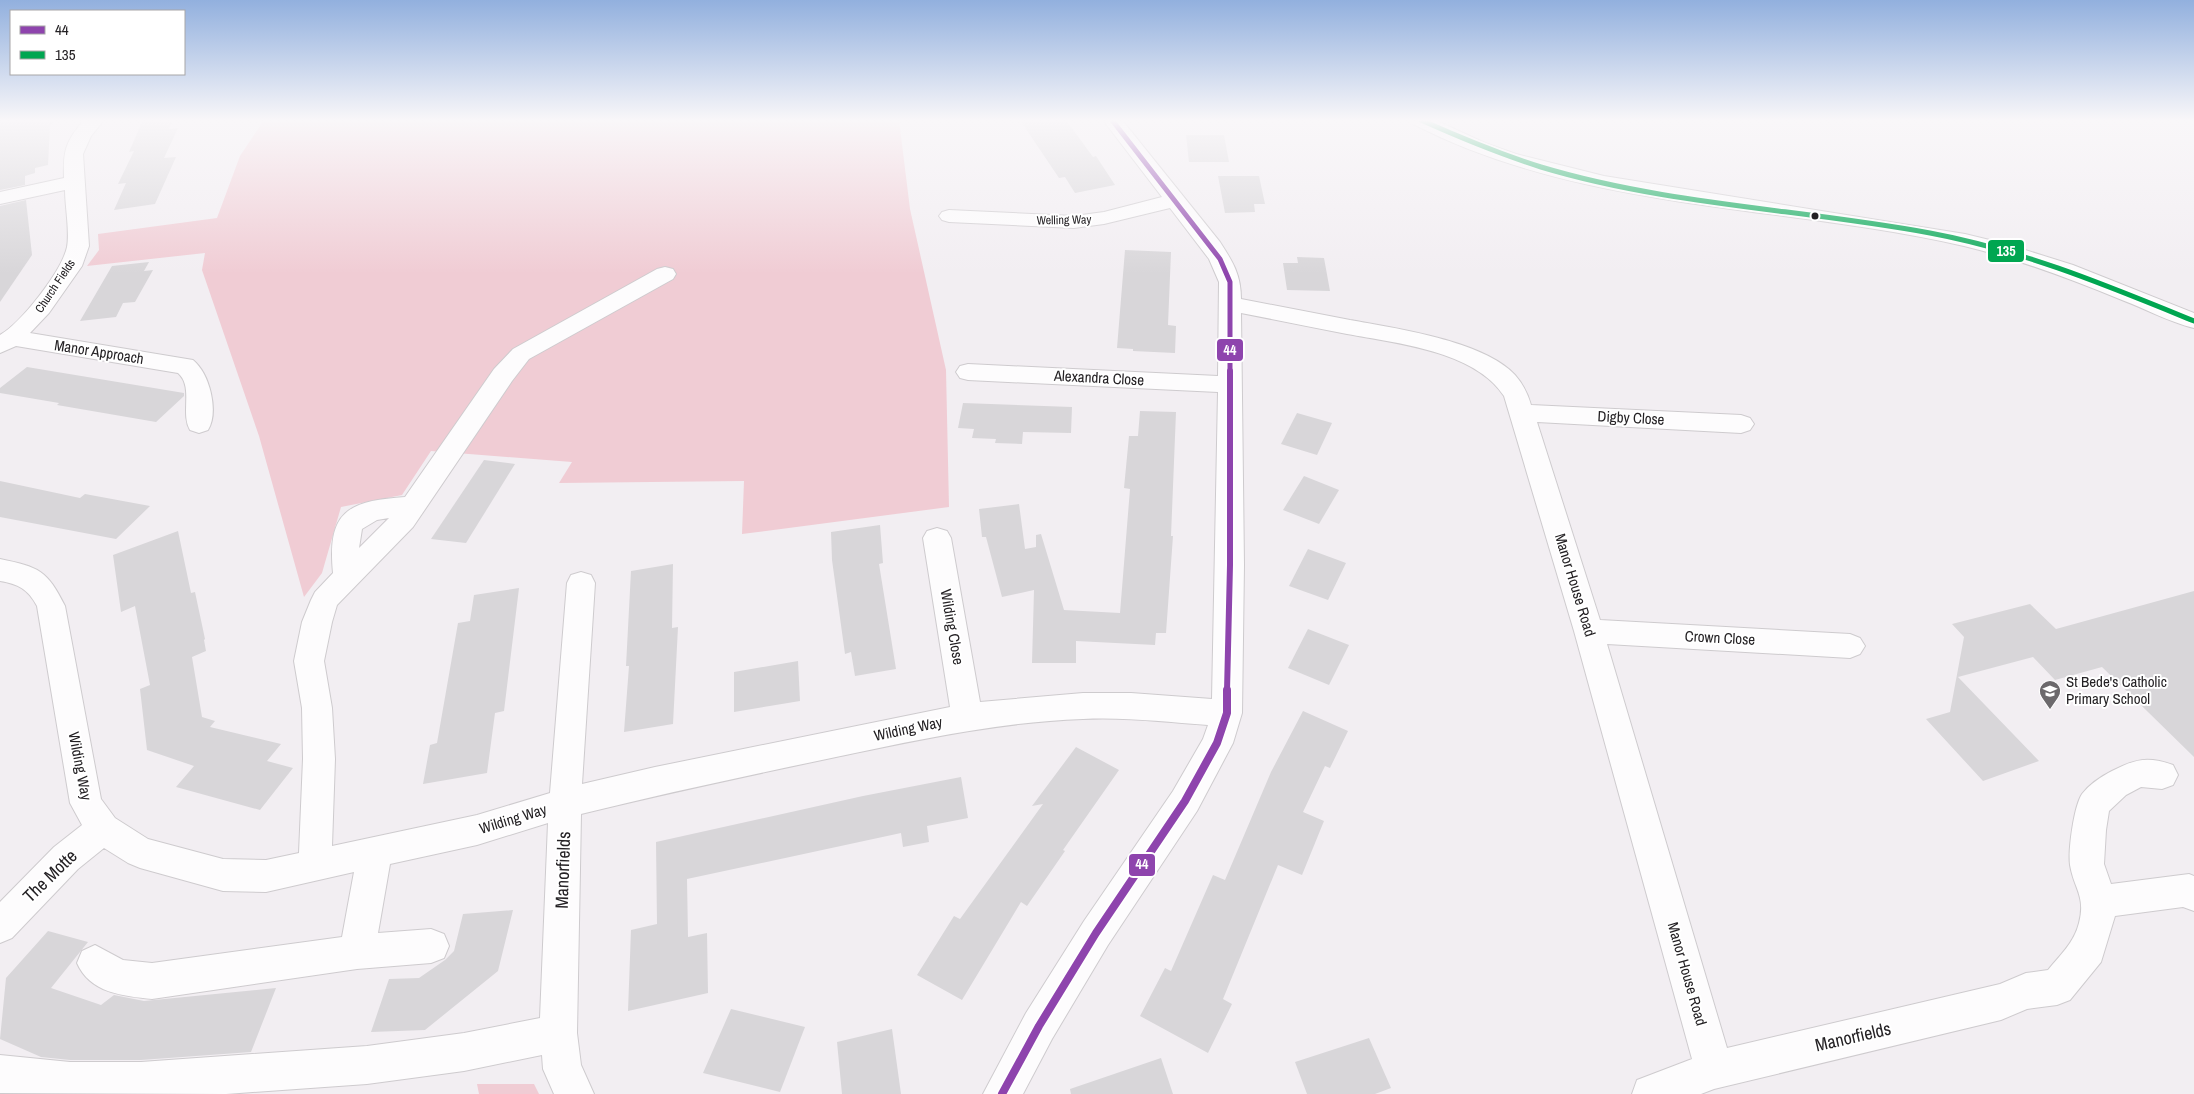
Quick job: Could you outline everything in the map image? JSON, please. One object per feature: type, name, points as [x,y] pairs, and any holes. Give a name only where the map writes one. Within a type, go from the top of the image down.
[{"type":"street","name":"Church Fields","points":[[6,342],[41,308],[71,266],[78,246],[75,171]]},
{"type":"street","points":[[1002,1094],[1039,1026],[1096,933],[1185,800],[1217,743],[1227,713],[1230,565],[1230,282],[1220,259],[1153,171]]},
{"type":"street","points":[[1559,171],[1618,185],[1930,233],[1993,246],[2071,271],[2194,321]]},
{"type":"street","points":[[0,198],[76,181]]},
{"type":"street","name":"Welling Way","points":[[949,216],[1074,222],[1104,218],[1176,200]]},
{"type":"street","points":[[315,865],[319,759],[317,708],[309,661],[317,622],[325,600],[346,576],[386,540],[412,506],[503,375],[521,354],[665,274]]},
{"type":"street","name":"Manor House Road","points":[[1230,304],[1418,340],[1456,351],[1487,366],[1506,380],[1516,395],[1589,631],[1714,1070]]},
{"type":"street","name":"Manor Approach","points":[[6,342],[185,366],[192,370],[197,382],[198,424]]},
{"type":"street","name":"Alexandra Close","points":[[968,372],[1230,385]]},
{"type":"street","name":"Digby Close","points":[[1521,413],[1741,424]]},
{"type":"street","points":[[346,576],[345,538],[353,521],[374,510],[412,506]]},
{"type":"street","name":"Wilding Close","points":[[936,538],[967,717]]},
{"type":"street","name":"Wilding Way","points":[[0,570],[26,575],[42,586],[52,606],[86,803],[103,829],[140,852],[223,875],[266,876],[375,853],[477,830],[566,803],[655,781],[967,717],[1023,710],[1083,706],[1140,707],[1227,713]]},
{"type":"street","name":"Manorfields","points":[[575,1094],[562,1069],[558,1033],[566,803],[581,583]]},
{"type":"street","name":"Crown Close","points":[[1589,631],[1850,646]]},
{"type":"street","points":[[2162,775],[2138,773],[2115,785],[2094,804],[2089,830],[2087,864],[2100,902],[2189,890],[2194,895]]},
{"type":"street","name":"The Motte","points":[[0,926],[66,858],[103,829]]},
{"type":"street","points":[[357,952],[375,853]]},
{"type":"street","name":"Manorfields","points":[[1652,1094],[1714,1070],[2001,1002],[2026,991],[2057,988],[2088,950],[2097,923],[2100,902]]},
{"type":"street","points":[[95,963],[118,977],[152,981],[357,952],[431,946]]},
{"type":"street","points":[[0,1074],[70,1081],[141,1081],[367,1065],[464,1052],[558,1033]]},
{"type":"shaded area","points":[[234,171],[905,171],[910,209],[946,370],[949,507],[742,534],[744,481],[559,483],[572,462],[431,451],[402,495],[341,507],[322,573],[304,597],[259,436],[202,270],[205,253],[87,266],[99,250],[98,234],[217,218]]},
{"type":"shaded area","points":[[477,1084],[534,1084],[539,1094],[479,1094]]},
{"type":"building","points":[[0,171],[35,171],[35,173],[25,176],[25,185],[0,190]]},
{"type":"building","points":[[124,171],[170,171],[155,204],[114,210],[126,183],[118,184]]},
{"type":"building","points":[[1054,171],[1106,171],[1115,185],[1075,193],[1065,177],[1059,178]]},
{"type":"building","points":[[1218,176],[1259,176],[1265,204],[1254,204],[1255,212],[1225,213]]},
{"type":"building","points":[[26,200],[32,255],[0,302],[0,206]]},
{"type":"building","points":[[1125,250],[1171,252],[1168,325],[1176,326],[1175,353],[1133,351],[1133,349],[1117,348]]},
{"type":"building","points":[[1297,257],[1324,258],[1330,291],[1287,290],[1283,263],[1298,263]]},
{"type":"building","points":[[149,262],[144,271],[153,270],[135,302],[123,303],[116,317],[80,321],[112,266]]},
{"type":"building","points":[[27,367],[184,393],[184,396],[156,422],[0,393],[0,388]]},
{"type":"building","points":[[963,403],[1072,407],[1071,433],[1023,432],[1022,444],[995,443],[996,439],[972,438],[974,429],[958,428]]},
{"type":"building","points":[[1140,411],[1176,412],[1171,536],[1173,536],[1166,633],[1156,633],[1155,645],[1076,641],[1076,663],[1032,663],[1034,590],[1002,597],[986,537],[982,537],[979,509],[1019,504],[1025,549],[1036,547],[1036,535],[1041,534],[1064,610],[1120,613],[1130,489],[1124,488],[1129,436],[1138,436]]},
{"type":"building","points":[[1297,413],[1332,423],[1317,455],[1281,444]]},
{"type":"building","points":[[484,460],[515,464],[466,543],[431,539]]},
{"type":"building","points":[[1304,476],[1339,490],[1319,524],[1283,510]]},
{"type":"building","points":[[0,481],[80,498],[85,494],[150,506],[116,539],[0,517]]},
{"type":"building","points":[[880,525],[883,563],[879,564],[896,669],[855,676],[851,652],[845,654],[832,560],[831,532]]},
{"type":"building","points":[[178,531],[191,593],[195,592],[205,639],[206,651],[192,657],[202,717],[215,721],[210,727],[281,744],[267,761],[293,768],[260,810],[176,787],[194,766],[147,750],[140,689],[150,685],[135,606],[121,612],[113,555]]},
{"type":"building","points":[[1308,549],[1346,563],[1328,600],[1289,586]]},
{"type":"building","points":[[673,564],[672,628],[678,627],[673,724],[624,732],[629,666],[626,666],[631,571]]},
{"type":"building","points":[[519,588],[504,711],[495,713],[487,773],[423,784],[430,745],[437,743],[458,623],[470,621],[474,595]]},
{"type":"building","points":[[2194,591],[2194,757],[2102,667],[2055,680],[2033,657],[1958,677],[2039,761],[1983,781],[1926,719],[1950,712],[1964,637],[1952,624],[2030,604],[2056,629]]},
{"type":"building","points":[[1308,629],[1349,645],[1329,685],[1288,668]]},
{"type":"building","points":[[798,661],[800,701],[734,712],[734,672]]},
{"type":"building","points":[[1303,711],[1348,731],[1330,768],[1325,766],[1303,812],[1324,821],[1302,875],[1278,865],[1223,999],[1232,1004],[1208,1053],[1140,1016],[1165,968],[1171,971],[1213,875],[1225,880],[1271,772]]},
{"type":"building","points":[[1076,747],[1119,770],[1063,850],[1065,851],[1027,906],[1021,902],[962,1000],[917,975],[954,916],[960,919],[1043,804],[1032,806]]},
{"type":"building","points":[[961,777],[968,818],[927,826],[929,842],[903,847],[901,833],[687,879],[688,937],[707,933],[708,993],[628,1011],[631,930],[657,924],[656,842],[863,796]]},
{"type":"building","points":[[513,910],[498,971],[425,1030],[371,1032],[389,979],[419,978],[445,960],[454,951],[463,914]]},
{"type":"building","points":[[48,931],[88,942],[51,988],[101,1005],[114,995],[144,1001],[276,988],[251,1052],[141,1060],[70,1060],[41,1057],[0,1039],[6,978]]},
{"type":"building","points":[[731,1009],[805,1027],[780,1092],[703,1073]]},
{"type":"building","points":[[892,1029],[901,1094],[842,1094],[837,1042]]},
{"type":"building","points":[[1369,1038],[1391,1088],[1375,1094],[1307,1094],[1295,1062]]},
{"type":"building","points":[[1161,1058],[1173,1094],[1071,1094],[1070,1089]]},
{"type":"transit line","name":"44","points":[[1002,1094],[1039,1026],[1096,933],[1185,801],[1217,743],[1227,713],[1230,565],[1230,282],[1220,259],[1212,247],[1152,171]]},
{"type":"transit line","name":"135","points":[[1558,171],[1606,183],[1670,195],[1866,223],[1964,240],[2064,270],[2194,321]]},
{"type":"place","name":"St Bede's Catholic Primary School","points":[[2050,710]]}]
